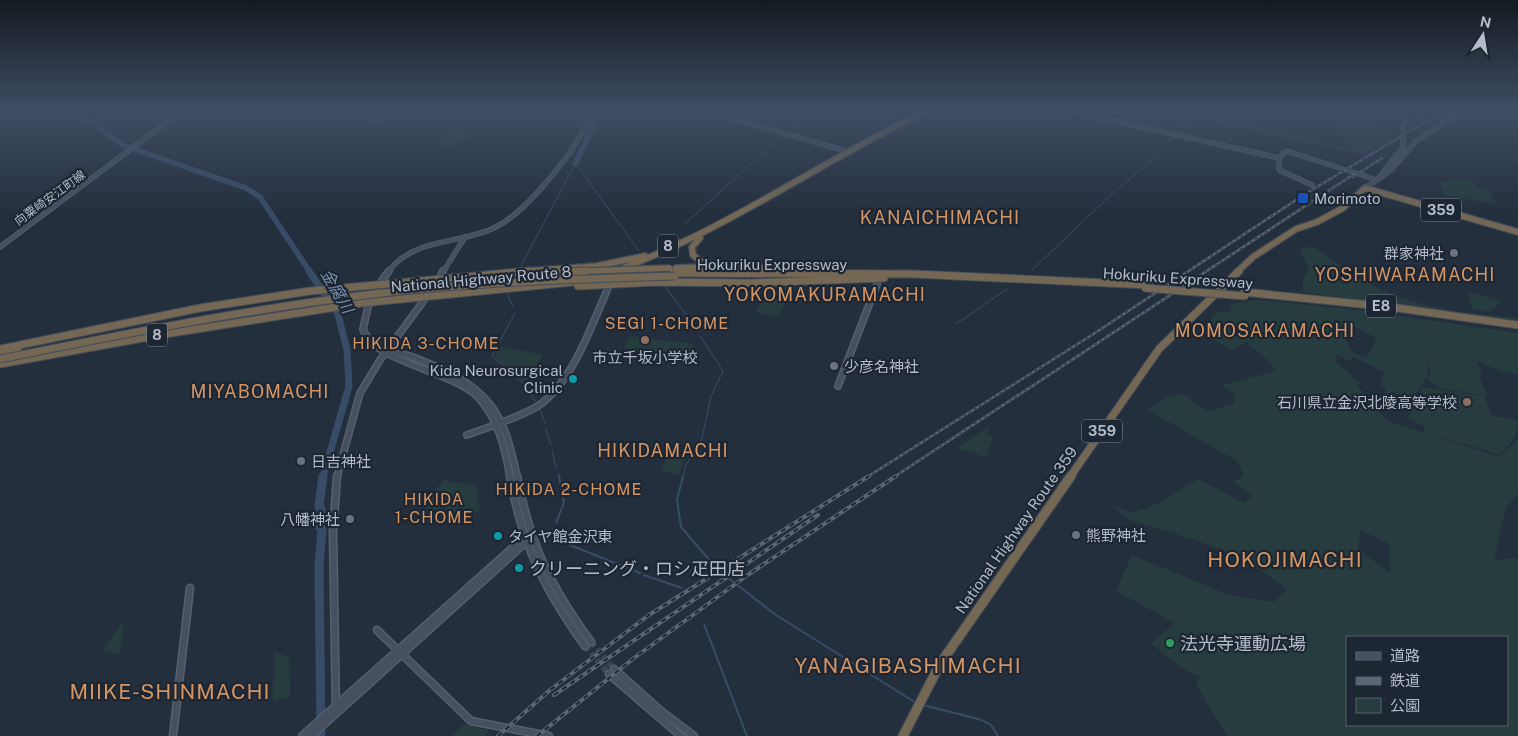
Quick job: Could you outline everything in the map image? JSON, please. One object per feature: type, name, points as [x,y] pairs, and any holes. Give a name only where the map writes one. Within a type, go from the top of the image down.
[{"type":"highway","name":"National Highway Route 8","points":[[0,347],[142,320],[331,288],[597,266],[641,258],[708,226],[855,144]]},
{"type":"highway","name":"National Highway Route 8","points":[[0,366],[164,334],[343,306],[427,295],[575,283],[610,274],[677,247],[856,144]]},
{"type":"highway","name":"359","points":[[1365,188],[1518,232]]},
{"type":"highway","name":"National Highway Route 359","points":[[903,736],[940,664],[1160,349],[1253,257],[1296,229],[1317,222],[1342,208],[1365,188]]},
{"type":"highway","points":[[723,222],[694,243],[691,252],[695,258],[703,263],[727,266],[945,275]]},
{"type":"highway","points":[[521,288],[607,286],[727,266]]},
{"type":"highway","points":[[474,275],[560,272],[674,275]]},
{"type":"highway","name":"Hokuriku Expressway","points":[[0,355],[208,315],[368,292],[517,278],[807,272],[945,275],[1147,286],[1245,294],[1518,327]]},
{"type":"highway","name":"Hokuriku Expressway","points":[[0,359],[197,321],[358,296],[499,283],[674,275],[741,284],[904,277],[1147,286]]},
{"type":"highway","points":[[0,355],[290,294]]},
{"type":"highway","points":[[0,359],[180,328],[314,311]]},
{"type":"street","name":"向粟崎安江町線","points":[[0,245],[138,144]]},
{"type":"street","points":[[382,280],[392,264],[412,250],[434,242],[465,237],[498,227],[515,214],[576,144]]},
{"type":"street","points":[[824,144],[844,150]]},
{"type":"street","points":[[1220,144],[1279,158]]},
{"type":"street","points":[[1377,180],[1403,147],[1403,144]]},
{"type":"street","points":[[1365,188],[1390,173],[1413,144]]},
{"type":"street","points":[[1312,185],[1279,170],[1279,158],[1282,153],[1287,152],[1377,180]]},
{"type":"street","points":[[439,278],[465,237]]},
{"type":"street","points":[[838,386],[877,284]]},
{"type":"street","points":[[371,300],[378,286]]},
{"type":"street","points":[[466,435],[534,408],[554,393],[588,331],[607,286]]},
{"type":"street","points":[[335,710],[333,566],[335,490],[360,393],[427,295]]},
{"type":"street","points":[[368,307],[363,325],[366,336],[374,344],[387,352],[456,381],[479,399],[499,422],[527,538],[551,594],[585,646]]},
{"type":"street","points":[[527,538],[559,594],[591,642]]},
{"type":"street","points":[[306,734],[527,538]]},
{"type":"street","points":[[174,736],[190,588]]},
{"type":"street","points":[[377,630],[472,721],[549,736]]},
{"type":"street","points":[[680,736],[640,703],[612,671],[694,736]]},
{"type":"green space","points":[[438,144],[455,144],[454,146]]},
{"type":"green space","points":[[1342,144],[1383,144],[1370,153],[1342,146]]},
{"type":"green space","points":[[1447,177],[1473,181],[1475,187],[1490,190],[1496,204],[1443,195],[1439,181],[1449,182]]},
{"type":"green space","points":[[1313,246],[1338,264],[1382,290],[1414,302],[1448,310],[1518,318],[1518,322],[1303,292],[1303,279],[1309,270],[1299,249]]},
{"type":"green space","points":[[786,287],[793,287],[778,317],[756,312],[762,301]]},
{"type":"green space","points":[[1468,291],[1501,302],[1489,312],[1472,309]]},
{"type":"green space","points":[[1256,300],[1351,309],[1518,333],[1518,374],[1502,372],[1476,361],[1483,375],[1478,375],[1488,396],[1440,388],[1428,380],[1431,369],[1424,353],[1429,367],[1426,378],[1417,392],[1416,406],[1431,409],[1418,406],[1421,387],[1484,396],[1492,416],[1518,420],[1514,439],[1500,455],[1442,437],[1437,426],[1442,438],[1500,457],[1518,439],[1518,493],[1506,508],[1494,560],[1518,558],[1518,736],[1227,736],[1196,685],[1202,671],[1198,677],[1169,659],[1151,643],[1175,623],[1116,591],[1132,555],[1229,595],[1274,602],[1286,590],[1251,564],[1213,546],[1131,520],[1121,514],[1113,505],[1132,513],[1159,503],[1198,479],[1244,503],[1253,496],[1233,482],[1244,476],[1237,461],[1148,410],[1167,396],[1184,394],[1208,412],[1235,403],[1234,394],[1222,385],[1276,371],[1271,363],[1246,342],[1234,350],[1207,337],[1202,330],[1217,312],[1231,312],[1230,307],[1234,303]],"holes":[[[1352,326],[1377,338],[1367,357],[1359,355],[1349,347],[1346,339]],[[1338,355],[1350,361],[1354,357],[1384,372],[1381,385],[1386,389],[1383,397],[1402,407],[1386,399],[1365,386],[1346,371],[1334,358]],[[1356,384],[1362,384],[1384,402],[1411,411],[1407,419],[1424,426],[1424,433],[1388,421]],[[1360,530],[1390,544],[1390,573],[1358,549]]]},
{"type":"green space","points":[[629,336],[694,344],[690,358],[681,357],[678,365],[632,357],[634,351],[624,348]]},
{"type":"green space","points":[[499,346],[543,355],[525,383],[495,358]]},
{"type":"green space","points":[[990,426],[987,435],[993,437],[986,457],[956,448]]},
{"type":"green space","points":[[667,456],[685,459],[678,475],[661,471]]},
{"type":"green space","points":[[444,480],[476,486],[480,510],[468,515],[461,515],[424,508],[432,494]]},
{"type":"green space","points":[[123,622],[120,653],[107,651],[103,654],[104,648]]},
{"type":"green space","points":[[274,652],[289,657],[290,696],[273,701]]},
{"type":"green space","points":[[463,725],[489,731],[484,736],[452,736]]},
{"type":"waterway","name":"金腐川","points":[[123,144],[246,188],[260,197],[310,272]]},
{"type":"waterway","points":[[575,164],[584,144]]},
{"type":"waterway","points":[[758,158],[773,144]]},
{"type":"waterway","points":[[1149,162],[1166,144]]},
{"type":"waterway","points":[[1323,144],[1371,155]]},
{"type":"waterway","points":[[685,224],[756,159]]},
{"type":"waterway","points":[[1118,189],[1148,163]]},
{"type":"waterway","points":[[521,266],[575,164]]},
{"type":"waterway","points":[[576,164],[639,251]]},
{"type":"waterway","points":[[1032,270],[1115,191]]},
{"type":"waterway","name":"金腐川","points":[[309,271],[338,314],[347,350],[349,386],[323,477]]},
{"type":"waterway","points":[[664,285],[695,327]]},
{"type":"waterway","points":[[956,324],[1007,289]]},
{"type":"waterway","points":[[507,294],[513,307]]},
{"type":"waterway","points":[[515,313],[492,356],[521,381],[536,402]]},
{"type":"waterway","points":[[683,477],[686,465],[702,438],[711,396],[723,371],[700,336]]},
{"type":"waterway","points":[[540,410],[545,423]]},
{"type":"waterway","points":[[546,429],[551,445]]},
{"type":"waterway","points":[[552,450],[556,468]]},
{"type":"waterway","points":[[558,473],[559,477]]},
{"type":"waterway","name":"金腐川","points":[[321,736],[319,566],[322,530],[319,526],[321,509],[319,507],[323,476]]},
{"type":"waterway","points":[[559,476],[562,492]]},
{"type":"waterway","points":[[683,476],[677,500],[681,527],[718,570],[776,615],[913,701]]},
{"type":"waterway","points":[[556,523],[564,503],[563,498]]},
{"type":"waterway","points":[[553,530],[555,539],[640,573]]},
{"type":"waterway","points":[[644,575],[682,588]]},
{"type":"waterway","points":[[704,624],[747,736]]},
{"type":"waterway","points":[[923,705],[982,720],[991,725],[998,736]]},
{"type":"tunnel","points":[[591,642],[614,669]]},
{"type":"tunnel","points":[[585,646],[609,674]]},
{"type":"railway","points":[[867,477],[1095,333],[1305,194],[1388,144]]},
{"type":"railway","points":[[1353,177],[1382,158]]},
{"type":"railway","points":[[894,477],[1357,172]]},
{"type":"railway","points":[[498,736],[550,690],[649,615],[869,476]]},
{"type":"railway","points":[[537,736],[634,658],[749,574],[896,476]]},
{"type":"railway","points":[[554,695],[818,515]]},
{"type":"place","name":"Morimoto","points":[[1303,198]]},
{"type":"place","name":"群家神社","points":[[1454,253]]},
{"type":"place","name":"市立千坂小学校","points":[[645,340]]},
{"type":"place","name":"少彦名神社","points":[[834,366]]},
{"type":"place","name":"Kida Neurosurgical Clinic","points":[[573,379]]},
{"type":"place","name":"石川県立金沢北陵高等学校","points":[[1467,402]]},
{"type":"place","name":"日吉神社","points":[[301,461]]},
{"type":"place","name":"八幡神社","points":[[350,519]]},
{"type":"place","name":"熊野神社","points":[[1076,535]]},
{"type":"place","name":"タイヤ館金沢東","points":[[498,536]]},
{"type":"place","name":"クリーニング・ロシ疋田店","points":[[519,568]]},
{"type":"place","name":"法光寺運動広場","points":[[1170,643]]},
{"type":"district","name":"KANAICHIMACHI","points":[[940,217]]},
{"type":"district","name":"YOSHIWARAMACHI","points":[[1405,274]]},
{"type":"district","name":"YOKOMAKURAMACHI","points":[[825,294]]},
{"type":"district","name":"SEGI 1-CHOME","points":[[667,323]]},
{"type":"district","name":"MOMOSAKAMACHI","points":[[1265,330]]},
{"type":"district","name":"HIKIDA 3-CHOME","points":[[426,343]]},
{"type":"district","name":"MIYABOMACHI","points":[[260,391]]},
{"type":"district","name":"HIKIDAMACHI","points":[[663,450]]},
{"type":"district","name":"HIKIDA 2-CHOME","points":[[569,489]]},
{"type":"district","name":"HIKIDA 1-CHOME","points":[[434,508]]},
{"type":"district","name":"HOKOJIMACHI","points":[[1285,559]]},
{"type":"district","name":"YANAGIBASHIMACHI","points":[[908,665]]},
{"type":"district","name":"MIIKE-SHINMACHI","points":[[170,691]]}]
